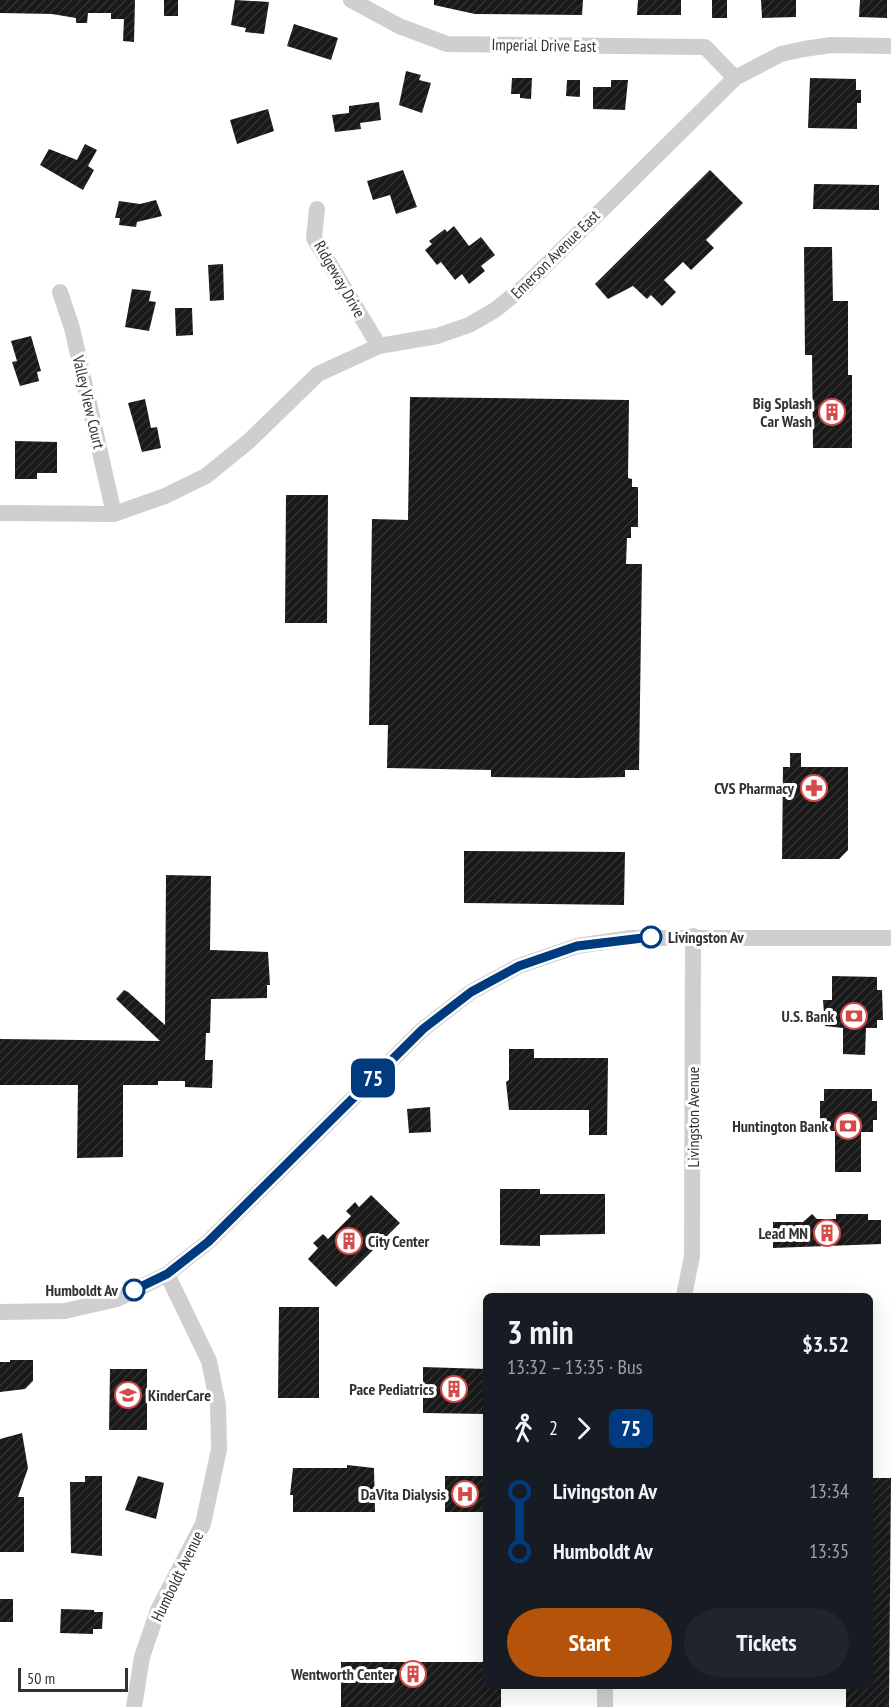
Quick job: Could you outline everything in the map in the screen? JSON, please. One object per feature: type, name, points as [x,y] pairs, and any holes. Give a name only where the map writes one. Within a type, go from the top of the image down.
[{"type":"street","name":"Imperial Drive East","points":[[351,0],[399,26],[447,44],[705,47],[735,78]]},
{"type":"street","name":"Emerson Avenue East","points":[[0,513],[114,514],[165,496],[206,476],[249,441],[318,374],[379,346],[437,336],[469,325],[495,310],[525,286],[735,78],[782,54],[804,48],[831,45],[891,46]]},
{"type":"street","name":"Ridgeway Drive","points":[[317,209],[314,238],[379,346]]},
{"type":"street","name":"Valley View Court","points":[[60,292],[72,328],[114,514]]},
{"type":"street","points":[[0,1312],[65,1311],[117,1299],[167,1274],[208,1242],[423,1029],[471,992],[519,966],[577,946],[631,938],[693,936],[891,938]]},
{"type":"street","name":"Livingston Avenue","points":[[685,1293],[692,1256],[693,936]]},
{"type":"street","name":"Humboldt Avenue","points":[[134,1707],[142,1657],[158,1610],[203,1524],[219,1449],[218,1405],[209,1361],[167,1274]]},
{"type":"street","points":[[605,1689],[605,1707]]},
{"type":"building","points":[[0,0],[135,0],[134,42],[123,41],[124,19],[111,19],[111,13],[88,13],[87,23],[76,23],[76,18],[52,14],[0,13]]},
{"type":"building","points":[[164,0],[178,0],[178,16],[164,16]]},
{"type":"building","points":[[235,0],[269,2],[264,34],[245,32],[246,28],[231,25]]},
{"type":"building","points":[[434,0],[583,0],[582,15],[475,14],[434,5]]},
{"type":"building","points":[[638,0],[681,0],[681,15],[637,15]]},
{"type":"building","points":[[712,0],[727,0],[727,18],[712,18]]},
{"type":"building","points":[[761,0],[796,0],[796,17],[762,18]]},
{"type":"building","points":[[860,0],[887,0],[887,18],[859,17]]},
{"type":"building","points":[[294,24],[338,38],[331,60],[287,46]]},
{"type":"building","points":[[406,71],[421,75],[419,80],[431,83],[422,113],[399,105]]},
{"type":"building","points":[[512,78],[532,78],[531,99],[520,98],[520,94],[511,94]]},
{"type":"building","points":[[810,78],[856,79],[856,90],[861,90],[861,103],[857,103],[857,129],[808,128]]},
{"type":"building","points":[[567,80],[580,80],[580,97],[566,96]]},
{"type":"building","points":[[611,80],[628,80],[625,110],[593,109],[593,87],[611,87]]},
{"type":"building","points":[[379,102],[381,120],[360,123],[361,129],[335,132],[332,115],[349,113],[349,106]]},
{"type":"building","points":[[268,109],[274,131],[237,144],[230,120]]},
{"type":"building","points":[[85,144],[97,150],[88,166],[94,170],[83,190],[40,165],[49,149],[77,160]]},
{"type":"building","points":[[403,170],[417,207],[396,214],[390,195],[373,200],[367,181]]},
{"type":"building","points":[[710,170],[743,203],[706,240],[714,248],[691,270],[683,262],[664,280],[676,292],[662,306],[651,295],[647,299],[633,286],[608,299],[595,284]]},
{"type":"building","points":[[814,184],[879,185],[879,210],[813,209]]},
{"type":"building","points":[[156,200],[162,216],[137,222],[136,227],[119,225],[120,218],[115,218],[119,201],[140,204]]},
{"type":"building","points":[[454,226],[469,246],[481,237],[495,255],[481,266],[485,271],[469,284],[462,274],[455,280],[441,262],[437,265],[425,250],[432,244],[429,241],[445,229],[447,232]]},
{"type":"building","points":[[804,247],[832,247],[833,301],[848,301],[848,375],[852,375],[852,448],[813,448],[812,355],[805,355]]},
{"type":"building","points":[[223,264],[224,300],[210,301],[208,265]]},
{"type":"building","points":[[132,289],[151,291],[149,301],[156,302],[149,331],[125,327]]},
{"type":"building","points":[[175,308],[192,308],[193,335],[176,336]]},
{"type":"building","points":[[31,336],[41,371],[37,372],[39,381],[20,386],[12,362],[17,361],[11,341]]},
{"type":"building","points":[[410,397],[629,400],[628,478],[632,479],[632,487],[638,487],[638,527],[631,527],[631,538],[627,538],[626,564],[642,564],[639,770],[625,770],[625,777],[579,778],[491,777],[491,770],[387,768],[388,725],[369,725],[372,519],[408,520]]},
{"type":"building","points":[[145,399],[151,428],[157,427],[161,448],[142,452],[128,403]]},
{"type":"building","points":[[15,441],[57,442],[57,473],[37,473],[37,479],[15,479]]},
{"type":"building","points":[[286,495],[328,495],[327,623],[285,623]]},
{"type":"building","name":"CVS Pharmacy","points":[[790,753],[801,753],[801,767],[848,767],[848,850],[839,859],[782,859],[783,767],[790,767]]},
{"type":"building","points":[[464,851],[625,852],[624,905],[464,903]]},
{"type":"building","points":[[166,875],[211,876],[210,950],[268,952],[270,985],[267,985],[267,998],[211,999],[210,1033],[206,1033],[205,1060],[213,1060],[212,1088],[185,1087],[185,1081],[158,1081],[158,1085],[123,1085],[123,1157],[77,1158],[78,1085],[0,1085],[0,1039],[160,1041],[116,999],[124,990],[128,992],[165,1025]]},
{"type":"building","name":"U.S. Bank","points":[[832,976],[877,977],[877,990],[882,990],[883,1020],[877,1020],[877,1028],[866,1028],[865,1055],[843,1054],[843,1028],[825,1026],[823,1000],[832,1000]]},
{"type":"building","points":[[509,1049],[534,1049],[534,1058],[608,1058],[607,1135],[589,1135],[589,1110],[509,1110],[506,1082],[509,1080]]},
{"type":"building","name":"Huntington Bank","points":[[824,1089],[872,1089],[872,1101],[877,1101],[877,1120],[873,1120],[873,1132],[861,1132],[861,1172],[835,1172],[835,1131],[824,1131],[824,1119],[820,1119],[820,1101],[824,1101]]},
{"type":"building","points":[[430,1107],[431,1132],[409,1133],[407,1109]]},
{"type":"building","points":[[500,1189],[540,1189],[540,1194],[605,1194],[605,1234],[540,1235],[540,1246],[500,1245]]},
{"type":"building","name":"City Center","points":[[371,1195],[400,1223],[336,1287],[308,1259],[318,1248],[313,1243],[323,1234],[328,1239],[351,1216],[346,1211],[355,1202],[359,1207]]},
{"type":"building","name":"Lead MN","points":[[812,1214],[817,1219],[836,1219],[836,1214],[868,1214],[868,1220],[881,1220],[881,1244],[773,1248],[773,1222],[803,1222]]},
{"type":"building","points":[[279,1307],[319,1307],[319,1398],[278,1398]]},
{"type":"building","points":[[10,1360],[33,1360],[33,1381],[25,1389],[0,1392],[0,1362],[10,1362]]},
{"type":"building","name":"Pace Pediatrics","points":[[423,1367],[483,1369],[483,1414],[423,1413]]},
{"type":"building","name":"KinderCare","points":[[110,1369],[147,1369],[147,1430],[109,1430]]},
{"type":"building","points":[[22,1433],[28,1468],[18,1497],[24,1497],[24,1552],[0,1552],[0,1439]]},
{"type":"building","points":[[347,1465],[374,1468],[375,1512],[293,1512],[293,1495],[290,1495],[293,1468],[347,1468]]},
{"type":"building","points":[[85,1476],[102,1476],[102,1556],[71,1553],[70,1482],[85,1482]]},
{"type":"building","points":[[138,1476],[164,1483],[156,1519],[125,1510]]},
{"type":"building","name":"DaVita Dialysis","points":[[445,1476],[483,1476],[483,1512],[445,1512]]},
{"type":"building","points":[[873,1478],[891,1478],[889,1707],[846,1707],[846,1689],[873,1689]]},
{"type":"building","points":[[0,1599],[13,1599],[13,1622],[0,1622]]},
{"type":"building","points":[[61,1609],[103,1612],[102,1629],[93,1629],[93,1634],[60,1633]]},
{"type":"building","name":"Wentworth Center","points":[[341,1662],[483,1662],[483,1689],[501,1689],[501,1707],[341,1707]]},
{"type":"bus line","name":"75","points":[[134,1290],[167,1274],[208,1242],[423,1029],[471,992],[519,966],[577,946],[651,937]]},
{"type":"place","name":"Big Splash Car Wash","points":[[832,412]]},
{"type":"place","name":"CVS Pharmacy","points":[[814,788]]},
{"type":"place","name":"Livingston Av","points":[[651,937]]},
{"type":"place","name":"U.S. Bank","points":[[854,1016]]},
{"type":"place","name":"Huntington Bank","points":[[848,1126]]},
{"type":"place","name":"Lead MN","points":[[827,1233]]},
{"type":"place","name":"City Center","points":[[349,1241]]},
{"type":"place","name":"Humboldt Av","points":[[134,1290]]},
{"type":"place","name":"Pace Pediatrics","points":[[454,1389]]},
{"type":"place","name":"KinderCare","points":[[128,1395]]},
{"type":"place","name":"DaVita Dialysis","points":[[465,1494]]},
{"type":"place","name":"Wentworth Center","points":[[413,1674]]}]
